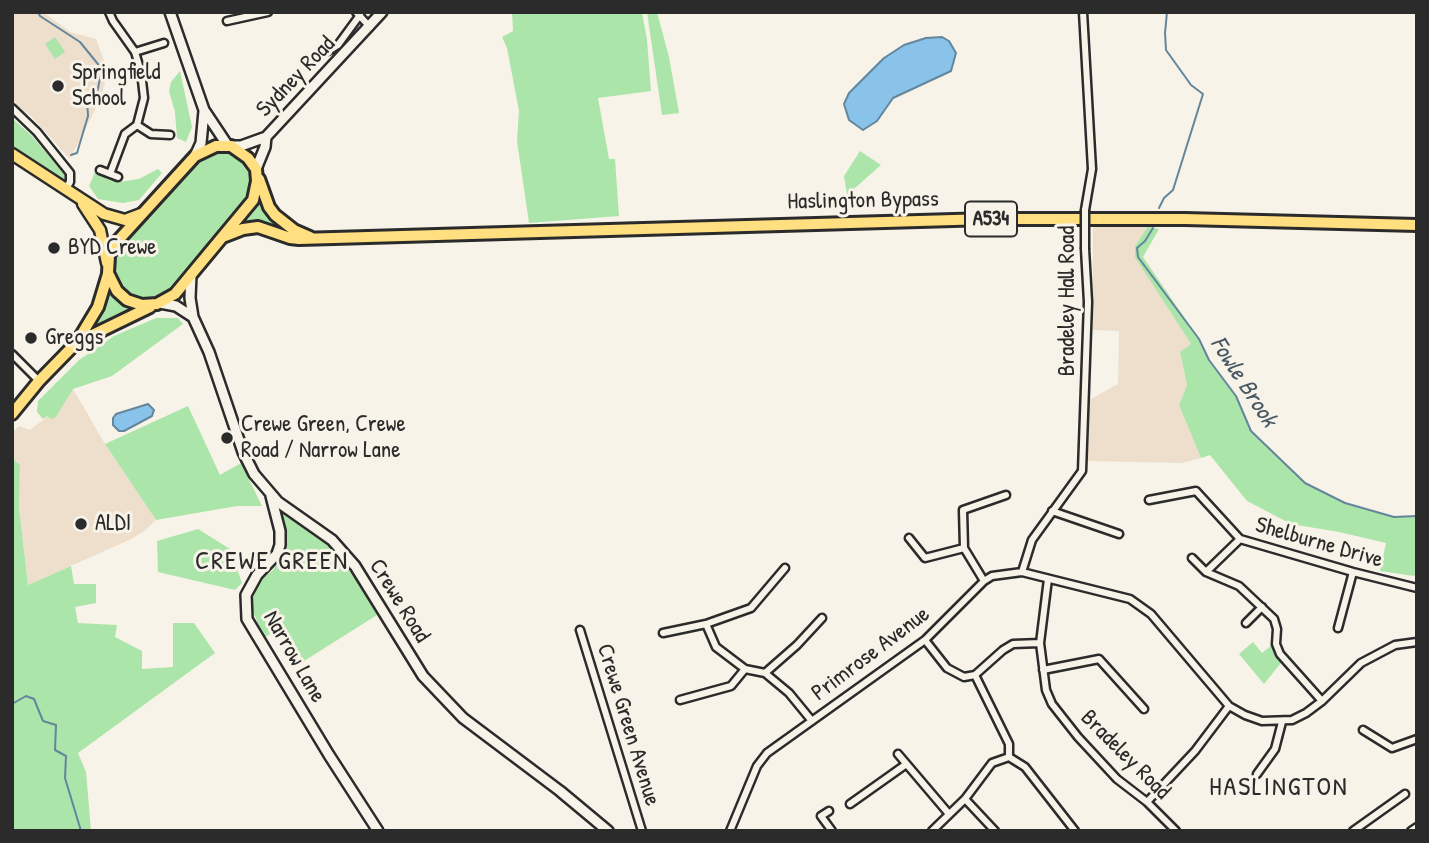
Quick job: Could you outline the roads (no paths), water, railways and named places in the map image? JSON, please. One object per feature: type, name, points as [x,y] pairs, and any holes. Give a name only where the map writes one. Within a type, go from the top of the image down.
[{"type":"highway","points":[[12,414],[77,342],[98,307],[114,245],[195,156],[216,146],[229,146],[248,158],[275,215],[294,230],[310,237]]},
{"type":"highway","points":[[77,342],[175,294],[253,200],[256,171]]},
{"type":"highway","name":"Haslington Bypass","points":[[225,236],[258,227],[290,238],[988,219],[1185,219],[1417,225]]},
{"type":"highway","points":[[108,270],[113,285],[127,300],[142,305],[159,304]]},
{"type":"main road","points":[[12,154],[104,215],[132,219],[142,214]]},
{"type":"main road","points":[[80,200],[100,230],[108,270]]},
{"type":"street","points":[[100,170],[114,176],[125,134],[137,125],[144,98],[135,51],[109,12]]},
{"type":"street","points":[[170,12],[204,110],[229,146]]},
{"type":"street","points":[[227,21],[268,12]]},
{"type":"street","name":"Sydney Road","points":[[229,146],[241,146],[266,137],[382,12]]},
{"type":"street","name":"Bradeley Hall Road","points":[[1022,572],[1032,540],[1082,471],[1088,302],[1084,249],[1085,210],[1092,169],[1083,12]]},
{"type":"street","points":[[358,14],[370,27]]},
{"type":"street","name":"Sydney Road","points":[[328,51],[338,45],[358,14]]},
{"type":"street","points":[[135,51],[164,43]]},
{"type":"street","points":[[12,108],[29,122],[69,173],[70,182],[66,188]]},
{"type":"street","points":[[195,156],[201,143],[204,110]]},
{"type":"street","points":[[137,125],[151,134],[170,135]]},
{"type":"street","name":"Sydney Road","points":[[256,171],[266,137]]},
{"type":"street","name":"Crewe Road","points":[[191,274],[190,298],[193,317],[212,360],[248,463],[271,494],[288,510],[332,540],[355,566],[423,676],[463,719],[560,790],[608,831]]},
{"type":"street","points":[[159,304],[176,306],[193,317]]},
{"type":"street","points":[[12,354],[39,381]]},
{"type":"street","name":"Shelburne Drive","points":[[1149,500],[1196,491],[1240,539],[1417,588]]},
{"type":"street","name":"Narrow Lane","points":[[271,494],[280,531],[280,545],[277,554],[257,575],[246,595],[247,619],[378,831]]},
{"type":"street","points":[[1006,495],[963,510],[964,548],[984,581],[1003,573],[1022,572],[1130,599],[1151,614],[1229,706],[1245,715],[1262,721],[1292,720],[1322,701],[1361,663],[1395,645],[1417,642]]},
{"type":"street","points":[[1052,511],[1119,534]]},
{"type":"street","points":[[909,538],[925,558],[964,548]]},
{"type":"street","points":[[1206,572],[1240,539]]},
{"type":"street","points":[[1192,558],[1206,572],[1239,586],[1274,619],[1280,654],[1322,701]]},
{"type":"street","points":[[663,633],[706,624],[751,608],[785,568]]},
{"type":"street","points":[[1338,628],[1353,572]]},
{"type":"street","name":"Bradeley Road","points":[[1048,579],[1040,643],[1046,690],[1052,704],[1078,737],[1118,779],[1147,802],[1175,831]]},
{"type":"street","name":"Primrose Avenue","points":[[730,831],[762,758],[925,640],[984,581]]},
{"type":"street","points":[[1246,623],[1262,607]]},
{"type":"street","points":[[765,673],[797,646],[822,618]]},
{"type":"street","points":[[706,624],[716,647],[745,669],[765,673],[789,694],[812,721]]},
{"type":"street","name":"Crewe Green Avenue","points":[[580,630],[642,831]]},
{"type":"street","points":[[925,640],[947,668],[964,677],[975,675],[1013,644],[1040,643]]},
{"type":"street","points":[[1043,670],[1099,659],[1144,709]]},
{"type":"street","points":[[680,700],[730,686],[745,669]]},
{"type":"street","points":[[975,675],[1009,744],[1009,757]]},
{"type":"street","points":[[1147,802],[1195,751],[1229,706]]},
{"type":"street","points":[[1257,774],[1275,749],[1282,722]]},
{"type":"street","points":[[1363,730],[1392,748],[1417,739]]},
{"type":"street","points":[[898,754],[949,814]]},
{"type":"street","points":[[932,831],[965,799],[992,764],[1009,757]]},
{"type":"street","points":[[1009,757],[1025,766],[1075,831]]},
{"type":"street","points":[[850,804],[905,765]]},
{"type":"street","points":[[1353,831],[1405,794]]},
{"type":"street","points":[[965,799],[995,831]]},
{"type":"street","points":[[829,811],[821,816],[832,831]]},
{"type":"street","points":[[1411,831],[1417,827]]},
{"type":"water","points":[[942,37],[949,41],[956,53],[951,71],[893,98],[877,121],[863,130],[849,120],[844,104],[849,93],[884,58],[904,45],[926,38]]},
{"type":"water","points":[[148,404],[154,410],[152,416],[124,431],[119,431],[113,425],[116,414]]},
{"type":"waterway","points":[[38,12],[80,42],[102,69],[97,93],[87,99],[88,116],[77,153],[71,155]]},
{"type":"waterway","name":"Fowle Brook","points":[[1159,208],[1164,198],[1173,190],[1203,94],[1191,85],[1166,50],[1167,12]]},
{"type":"waterway","name":"Fowle Brook","points":[[1153,228],[1137,248],[1138,257],[1199,339],[1209,360],[1236,396],[1251,431],[1305,483],[1345,503],[1394,517],[1417,516]]},
{"type":"waterway","points":[[12,704],[26,696],[34,699],[43,721],[56,725],[55,750],[66,756],[65,778],[81,831]]},
{"type":"place","name":"Springfield School","points":[[58,86]]},
{"type":"place","name":"BYD Crewe","points":[[54,248]]},
{"type":"place","name":"Greggs","points":[[31,338]]},
{"type":"place","name":"Crewe Green, Crewe Road / Narrow Lane","points":[[227,438]]},
{"type":"place","name":"ALDI","points":[[81,524]]},
{"type":"district","name":"CREWE GREEN","points":[[272,562]]},
{"type":"district","name":"HASLINGTON","points":[[1279,788]]}]
